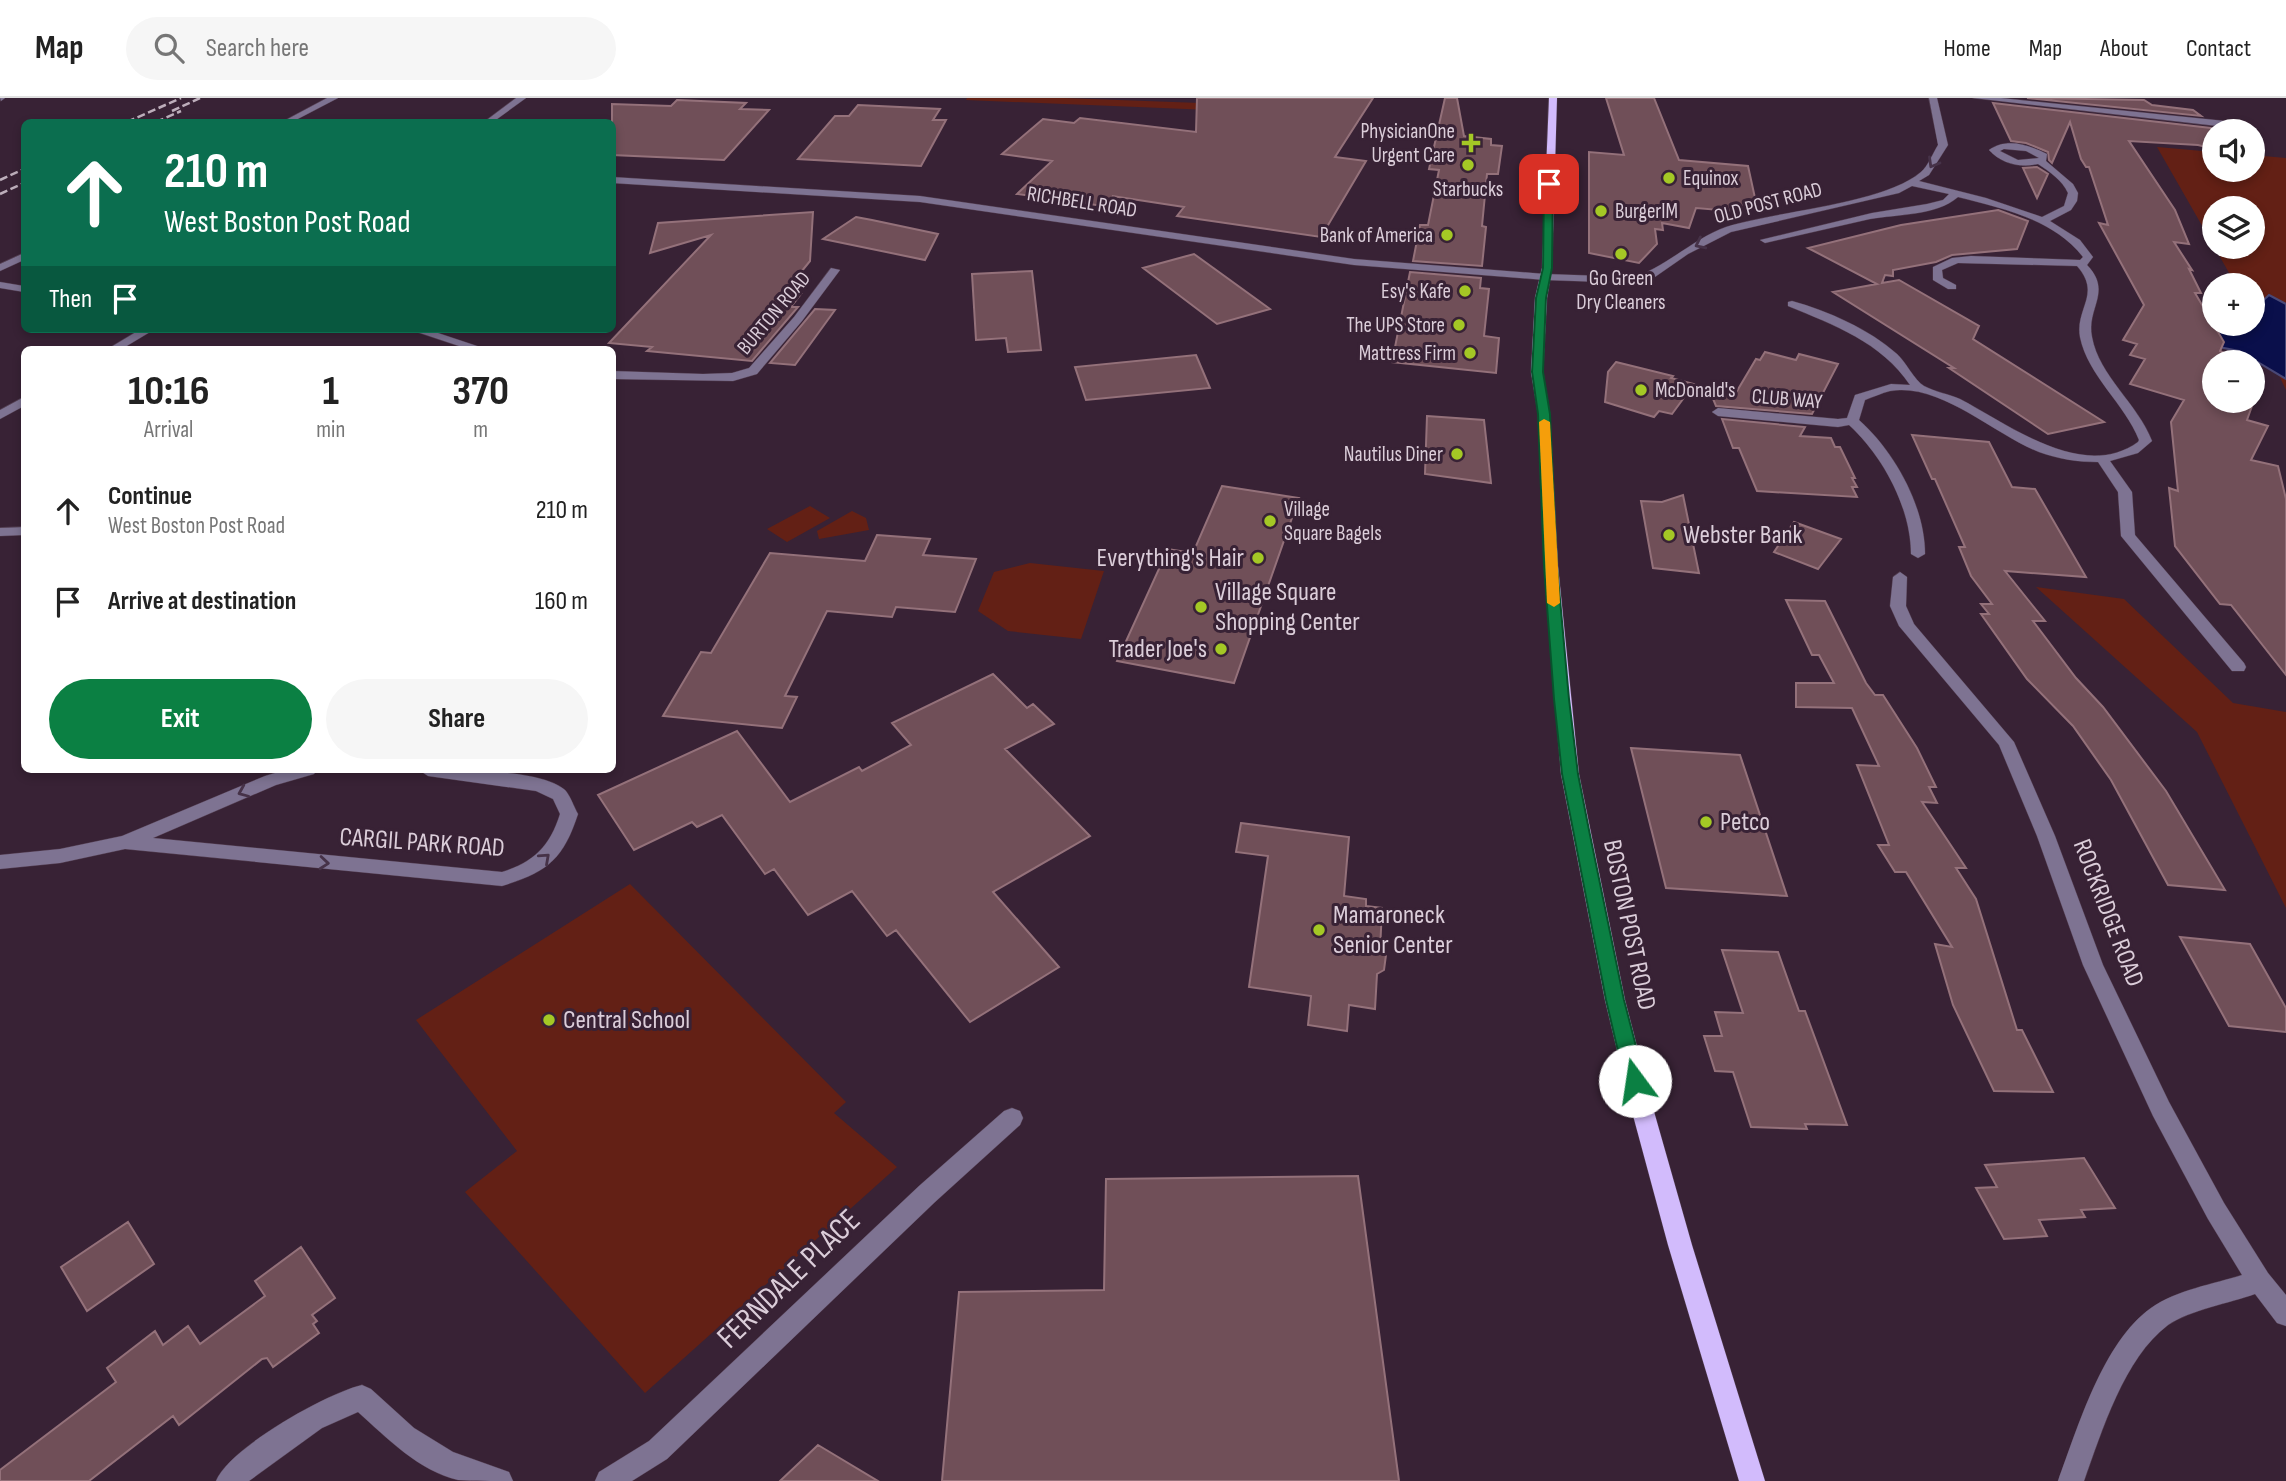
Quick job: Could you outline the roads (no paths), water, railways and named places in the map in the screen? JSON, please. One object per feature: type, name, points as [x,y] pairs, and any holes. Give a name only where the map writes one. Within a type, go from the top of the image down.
[{"type":"main road","name":"BOSTON POST ROAD","points":[[1553,98],[1545,277],[1541,298],[1537,372],[1543,406],[1551,566],[1561,699],[1570,774],[1615,1000],[1642,1108],[1680,1245],[1752,1481]]},
{"type":"street","points":[[292,119],[334,98]]},
{"type":"street","points":[[492,119],[522,98]]},
{"type":"street","name":"OLD POST ROAD","points":[[1545,277],[1610,281],[1648,277],[1684,252],[1728,230],[1877,196],[1913,183],[1926,173],[1943,145],[1933,98]]},
{"type":"street","points":[[1976,98],[2202,122]]},
{"type":"street","points":[[2041,162],[2062,174],[2071,184],[2072,203],[2071,208],[2060,215],[2042,221]]},
{"type":"street","name":"RICHBELL ROAD","points":[[616,180],[920,199],[1354,262],[1545,277]]},
{"type":"street","points":[[1913,183],[2042,221],[2065,233],[2084,248],[2088,257],[2085,262],[2080,263],[1956,260],[1937,269],[1935,275],[1938,280],[1952,287]]},
{"type":"street","points":[[1765,240],[1872,216],[1928,207],[1946,202],[1955,194]]},
{"type":"street","points":[[0,268],[21,258]]},
{"type":"street","points":[[1918,554],[1917,528],[1904,499],[1868,433],[1852,421],[1859,398],[1870,391],[1901,386],[1942,395],[2026,442],[2054,453],[2102,459],[2123,455],[2146,441],[2142,427],[2094,360],[2085,334],[2095,283],[2092,274],[2080,263]]},
{"type":"street","name":"BURTON ROAD","points":[[616,375],[703,378],[733,377],[753,371],[798,319],[835,270]]},
{"type":"street","points":[[0,285],[21,288]]},
{"type":"street","points":[[1792,304],[1863,335],[1886,349],[1902,362],[1918,388]]},
{"type":"street","points":[[119,346],[142,333]]},
{"type":"street","points":[[427,333],[470,346]]},
{"type":"street","points":[[0,415],[21,403]]},
{"type":"street","name":"CLUB WAY","points":[[1718,412],[1838,423],[1852,421]]},
{"type":"street","points":[[2102,459],[2124,492],[2128,536],[2238,667]]},
{"type":"street","points":[[0,532],[21,531]]},
{"type":"street","name":"ROCKRIDGE ROAD","points":[[1900,577],[1898,606],[1907,626],[2006,742],[2046,836],[2093,965],[2161,1109],[2216,1211],[2260,1281],[2286,1314]]},
{"type":"street","name":"CARGIL PARK ROAD","points":[[0,862],[60,856],[125,842],[271,780],[297,773]]},
{"type":"street","name":"CARGIL PARK ROAD","points":[[125,842],[502,879],[521,874],[547,860],[563,836],[569,814],[559,795],[538,785],[450,773]]},
{"type":"street","name":"FERNDALE PLACE","points":[[608,1481],[658,1450],[927,1194],[1012,1118]]},
{"type":"street","points":[[2071,1481],[2094,1419],[2127,1354],[2160,1316],[2260,1281]]},
{"type":"street","points":[[229,1481],[313,1420],[348,1399],[362,1398],[405,1437],[446,1464],[500,1481]]},
{"type":"railway","points":[[134,119],[181,98]]},
{"type":"railway","points":[[172,111],[200,98]]},
{"type":"railway","points":[[163,119],[181,111]]},
{"type":"railway","points":[[0,180],[21,170]]},
{"type":"railway","points":[[0,194],[21,184]]},
{"type":"place","name":"PhysicianOne Urgent Care","points":[[1471,143]]},
{"type":"place","name":"Starbucks","points":[[1468,165]]},
{"type":"place","name":"Equinox","points":[[1669,178]]},
{"type":"place","name":"BurgerIM","points":[[1601,211]]},
{"type":"place","name":"Bank of America","points":[[1447,235]]},
{"type":"place","name":"Go Green Dry Cleaners","points":[[1621,254]]},
{"type":"place","name":"Esy's Kafe","points":[[1465,291]]},
{"type":"place","name":"The UPS Store","points":[[1459,325]]},
{"type":"place","name":"Mattress Firm","points":[[1470,353]]},
{"type":"place","name":"McDonald's","points":[[1641,390]]},
{"type":"place","name":"Nautilus Diner","points":[[1457,454]]},
{"type":"place","name":"Village Square Bagels","points":[[1270,521]]},
{"type":"place","name":"Webster Bank","points":[[1669,535]]},
{"type":"place","name":"Everything's Hair","points":[[1258,558]]},
{"type":"place","name":"Village Square Shopping Center","points":[[1201,607]]},
{"type":"place","name":"Trader Joe's","points":[[1221,649]]},
{"type":"place","name":"Petco","points":[[1706,822]]},
{"type":"place","name":"Mamaroneck Senior Center","points":[[1319,930]]},
{"type":"place","name":"Central School","points":[[549,1020]]}]
